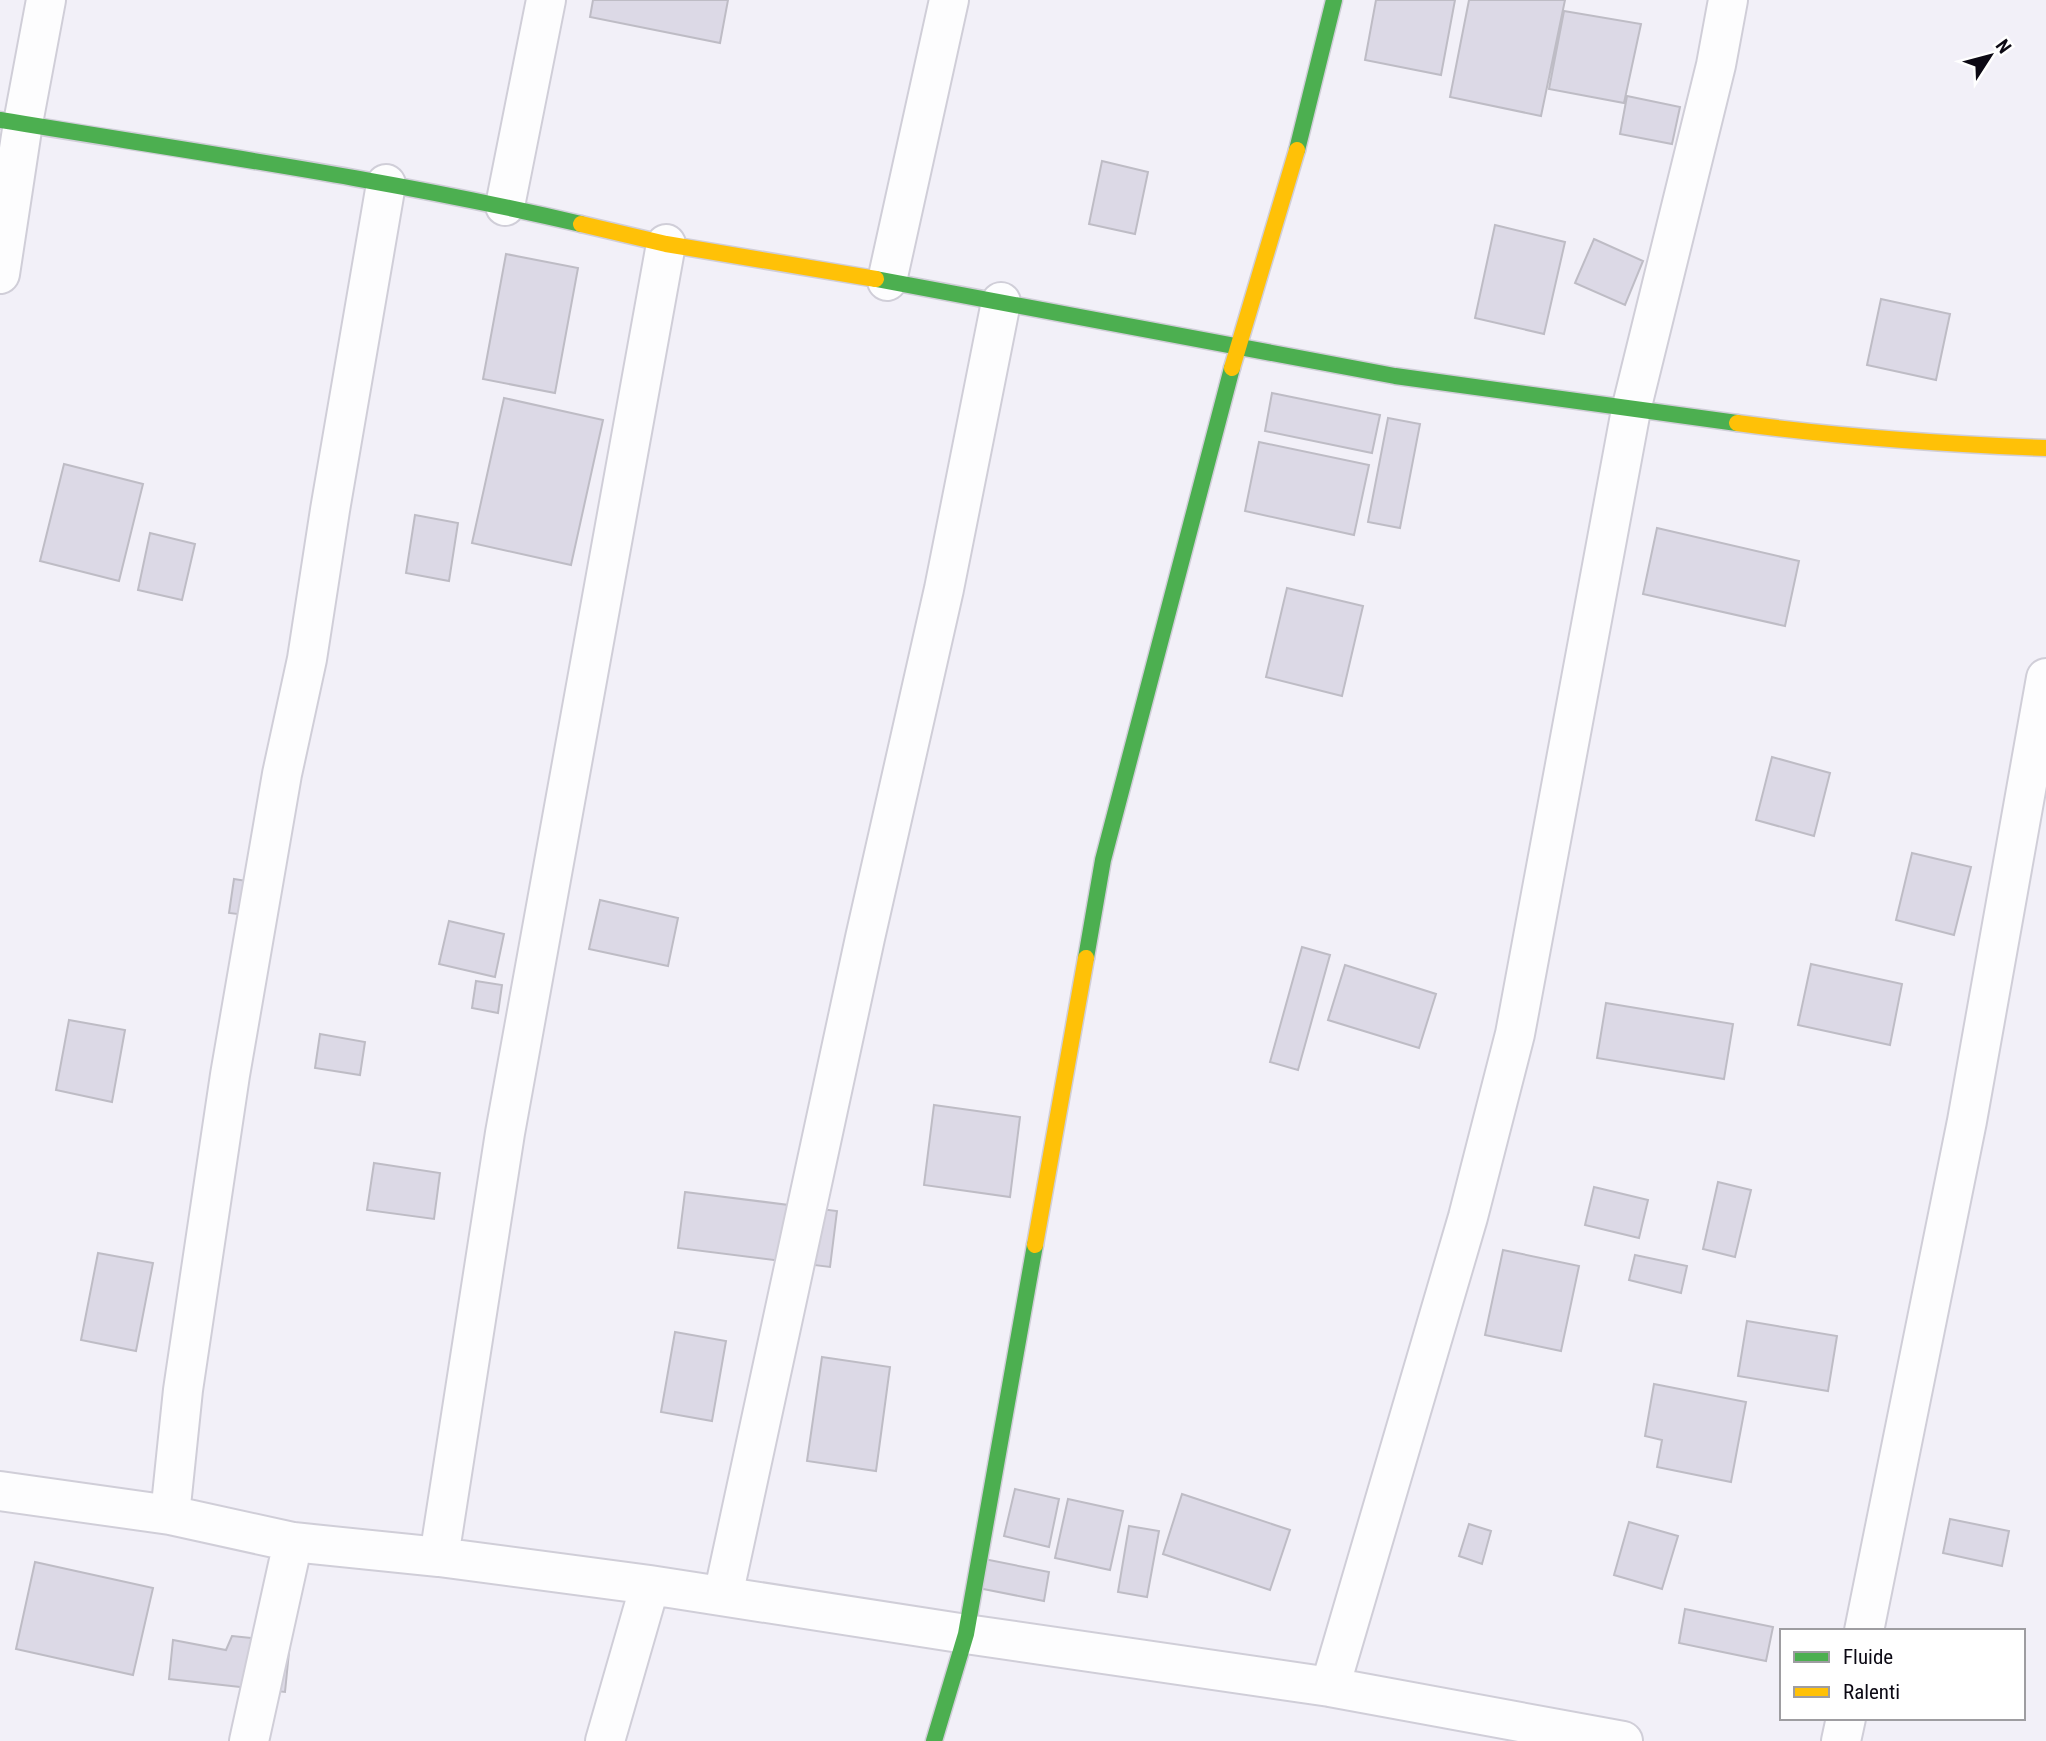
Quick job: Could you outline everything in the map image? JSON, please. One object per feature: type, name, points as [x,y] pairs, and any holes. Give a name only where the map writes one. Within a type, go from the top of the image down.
[{"type":"street","points":[[0,274],[11,121],[46,0]]},
{"type":"street","points":[[505,206],[546,0]]},
{"type":"street","points":[[887,281],[949,0]]},
{"type":"street","points":[[934,1741],[966,1634],[1103,860],[1238,346],[1303,131],[1334,0]]},
{"type":"street","points":[[1330,1687],[1468,1217],[1516,1034],[1631,410],[1716,65],[1728,0]]},
{"type":"street","points":[[11,121],[386,184],[505,206],[666,244],[887,281],[1395,376],[1802,432],[2046,448]]},
{"type":"street","points":[[170,1515],[183,1390],[230,1075],[282,774],[307,659],[386,184]]},
{"type":"street","points":[[439,1557],[505,1133],[666,244]]},
{"type":"street","points":[[723,1596],[847,1019],[944,589],[1001,302]]},
{"type":"street","points":[[1864,1629],[1967,1121],[2046,678]]},
{"type":"street","points":[[2,1499],[170,1515],[293,1542],[439,1557],[650,1585],[1330,1687],[1606,1740]]},
{"type":"street","points":[[249,1741],[293,1542]]},
{"type":"street","points":[[606,1741],[650,1585]]},
{"type":"street","points":[[1841,1741],[1846,1720]]},
{"type":"building","points":[[593,0],[728,0],[720,43],[590,17]]},
{"type":"building","points":[[1376,0],[1455,0],[1441,75],[1365,60]]},
{"type":"building","points":[[1469,0],[1565,0],[1541,116],[1450,97]]},
{"type":"building","points":[[1564,11],[1641,24],[1624,103],[1549,89]]},
{"type":"building","points":[[1627,96],[1680,107],[1672,144],[1620,134]]},
{"type":"building","points":[[1102,161],[1148,172],[1135,234],[1089,224]]},
{"type":"building","points":[[1495,225],[1565,242],[1544,334],[1475,318]]},
{"type":"building","points":[[1594,239],[1643,261],[1625,305],[1575,283]]},
{"type":"building","points":[[506,254],[578,268],[555,393],[483,379]]},
{"type":"building","points":[[1881,299],[1950,314],[1936,380],[1867,365]]},
{"type":"building","points":[[1272,393],[1380,415],[1372,453],[1265,431]]},
{"type":"building","points":[[504,398],[603,420],[571,565],[472,543]]},
{"type":"building","points":[[1388,418],[1420,424],[1400,528],[1368,522]]},
{"type":"building","points":[[1259,442],[1369,465],[1354,535],[1245,511]]},
{"type":"building","points":[[64,464],[143,484],[119,581],[40,561]]},
{"type":"building","points":[[415,515],[458,523],[449,581],[406,573]]},
{"type":"building","points":[[1657,528],[1799,561],[1785,626],[1643,594]]},
{"type":"building","points":[[150,533],[195,544],[182,600],[138,590]]},
{"type":"building","points":[[1287,588],[1363,606],[1342,696],[1266,677]]},
{"type":"building","points":[[1772,757],[1830,773],[1814,836],[1756,820]]},
{"type":"building","points":[[1912,853],[1971,867],[1954,935],[1896,920]]},
{"type":"building","points":[[234,879],[259,883],[254,916],[229,913]]},
{"type":"building","points":[[600,900],[678,918],[668,966],[589,949]]},
{"type":"building","points":[[449,921],[504,934],[495,977],[439,964]]},
{"type":"building","points":[[1302,947],[1330,955],[1298,1070],[1270,1062]]},
{"type":"building","points":[[1811,964],[1902,984],[1890,1045],[1798,1025]]},
{"type":"building","points":[[1345,965],[1436,994],[1419,1048],[1328,1020]]},
{"type":"building","points":[[476,981],[502,985],[498,1013],[472,1008]]},
{"type":"building","points":[[1606,1003],[1733,1024],[1724,1079],[1597,1058]]},
{"type":"building","points":[[69,1020],[125,1030],[112,1102],[56,1090]]},
{"type":"building","points":[[320,1034],[365,1042],[360,1075],[315,1068]]},
{"type":"building","points":[[934,1105],[1020,1117],[1010,1197],[924,1185]]},
{"type":"building","points":[[374,1163],[440,1173],[434,1219],[367,1210]]},
{"type":"building","points":[[1718,1182],[1751,1190],[1735,1257],[1703,1249]]},
{"type":"building","points":[[1594,1187],[1648,1200],[1639,1238],[1585,1225]]},
{"type":"building","points":[[685,1192],[837,1211],[830,1267],[678,1248]]},
{"type":"building","points":[[1503,1250],[1579,1266],[1561,1351],[1485,1335]]},
{"type":"building","points":[[98,1253],[153,1263],[136,1351],[81,1340]]},
{"type":"building","points":[[1635,1255],[1687,1266],[1681,1293],[1629,1280]]},
{"type":"building","points":[[1747,1321],[1837,1336],[1828,1391],[1738,1376]]},
{"type":"building","points":[[675,1332],[726,1341],[712,1421],[661,1412]]},
{"type":"building","points":[[822,1357],[890,1367],[876,1471],[807,1461]]},
{"type":"building","points":[[1654,1384],[1746,1402],[1731,1482],[1657,1467],[1662,1440],[1645,1436]]},
{"type":"building","points":[[1015,1489],[1059,1499],[1049,1547],[1004,1536]]},
{"type":"building","points":[[1182,1494],[1290,1530],[1270,1590],[1163,1554]]},
{"type":"building","points":[[1068,1499],[1123,1511],[1110,1570],[1055,1558]]},
{"type":"building","points":[[1950,1519],[2009,1531],[2002,1566],[1943,1553]]},
{"type":"building","points":[[1629,1522],[1678,1536],[1662,1589],[1614,1575]]},
{"type":"building","points":[[1469,1524],[1491,1531],[1482,1564],[1459,1556]]},
{"type":"building","points":[[1129,1526],[1159,1531],[1147,1597],[1118,1592]]},
{"type":"building","points":[[979,1558],[1049,1572],[1044,1601],[973,1587]]},
{"type":"building","points":[[35,1562],[153,1588],[133,1675],[16,1649]]},
{"type":"building","points":[[1685,1609],[1773,1627],[1766,1661],[1679,1643]]},
{"type":"building","points":[[232,1636],[290,1642],[285,1692],[169,1679],[173,1640],[226,1650]]},
{"type":"traffic: fast","points":[[1297,150],[1334,0]]},
{"type":"traffic: fast","points":[[0,120],[364,180],[581,224]]},
{"type":"traffic: fast","points":[[876,279],[1395,376],[1737,423]]},
{"type":"traffic: fast","points":[[1086,958],[1103,860],[1232,368]]},
{"type":"traffic: fast","points":[[934,1741],[966,1634],[1035,1245]]},
{"type":"traffic: slow","points":[[1232,368],[1297,150]]},
{"type":"traffic: slow","points":[[581,224],[666,244],[876,279]]},
{"type":"traffic: slow","points":[[1737,423],[1891,439],[2046,448]]},
{"type":"traffic: slow","points":[[1035,1245],[1086,958]]}]
